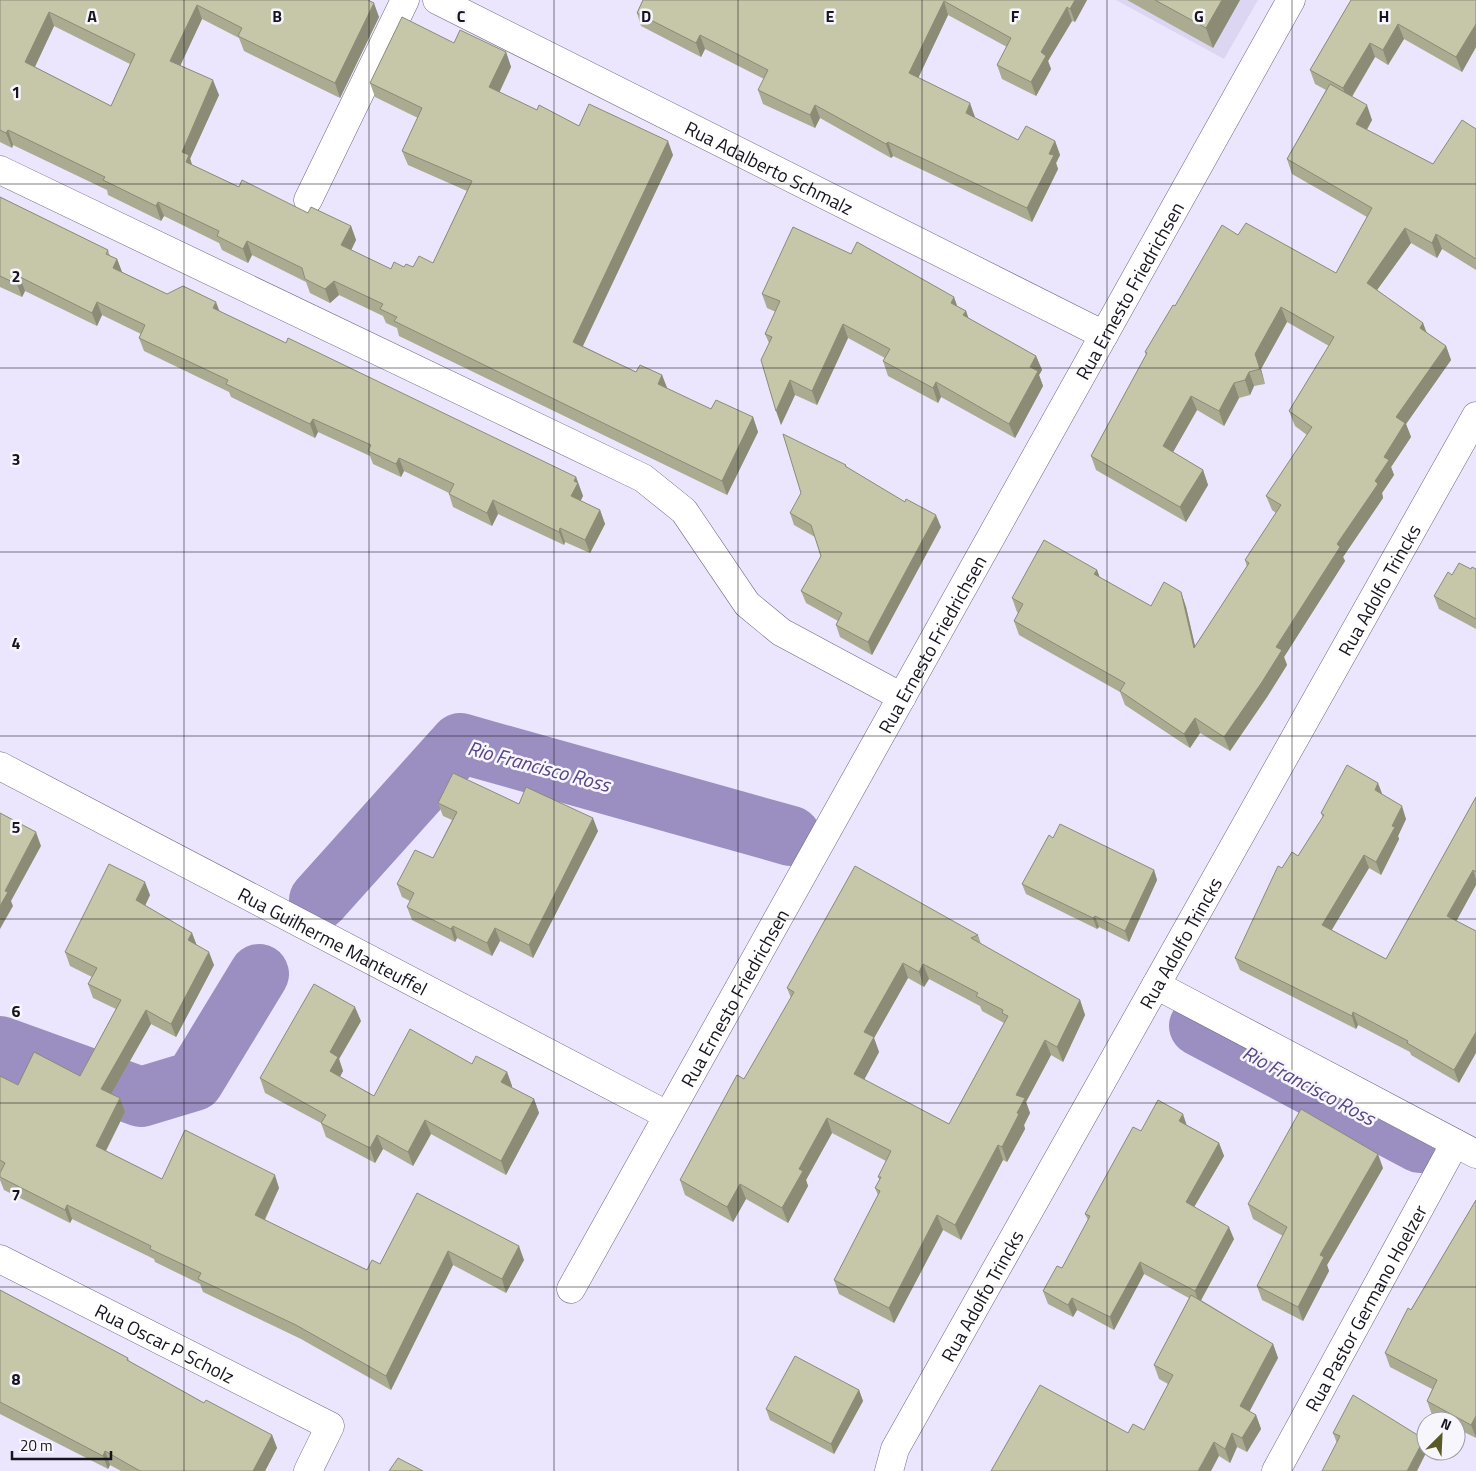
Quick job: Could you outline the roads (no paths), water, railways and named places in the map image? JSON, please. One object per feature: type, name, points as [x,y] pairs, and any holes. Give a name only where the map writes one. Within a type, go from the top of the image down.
[{"type":"street","points":[[308,200],[405,0]]},
{"type":"street","name":"Rua Adalberto Schmalz","points":[[437,0],[1104,335]]},
{"type":"street","name":"Rua Ernesto Friedrichsen","points":[[571,1289],[1291,0]]},
{"type":"street","points":[[0,170],[643,478],[684,511],[747,604],[780,632],[902,697]]},
{"type":"street","name":"Rua Adolfo Trincks","points":[[889,1471],[895,1449],[1476,416]]},
{"type":"street","name":"Rua Guilherme Manteuffel","points":[[0,766],[668,1115]]},
{"type":"street","points":[[1156,985],[1466,1149]]},
{"type":"street","name":"Rua Pastor Germano Hoelzer","points":[[1276,1471],[1466,1149]]},
{"type":"street","name":"Rua Oscar P Scholz","points":[[0,1259],[330,1426],[308,1471]]},
{"type":"waterway","name":"Rio Francisco Ross","points":[[319,900],[460,743],[791,836]]},
{"type":"waterway","name":"Rio Francisco Ross","points":[[0,1046],[141,1097],[194,1081],[259,974]]},
{"type":"waterway","name":"Rio Francisco Ross","points":[[1199,1026],[1420,1143]]}]
